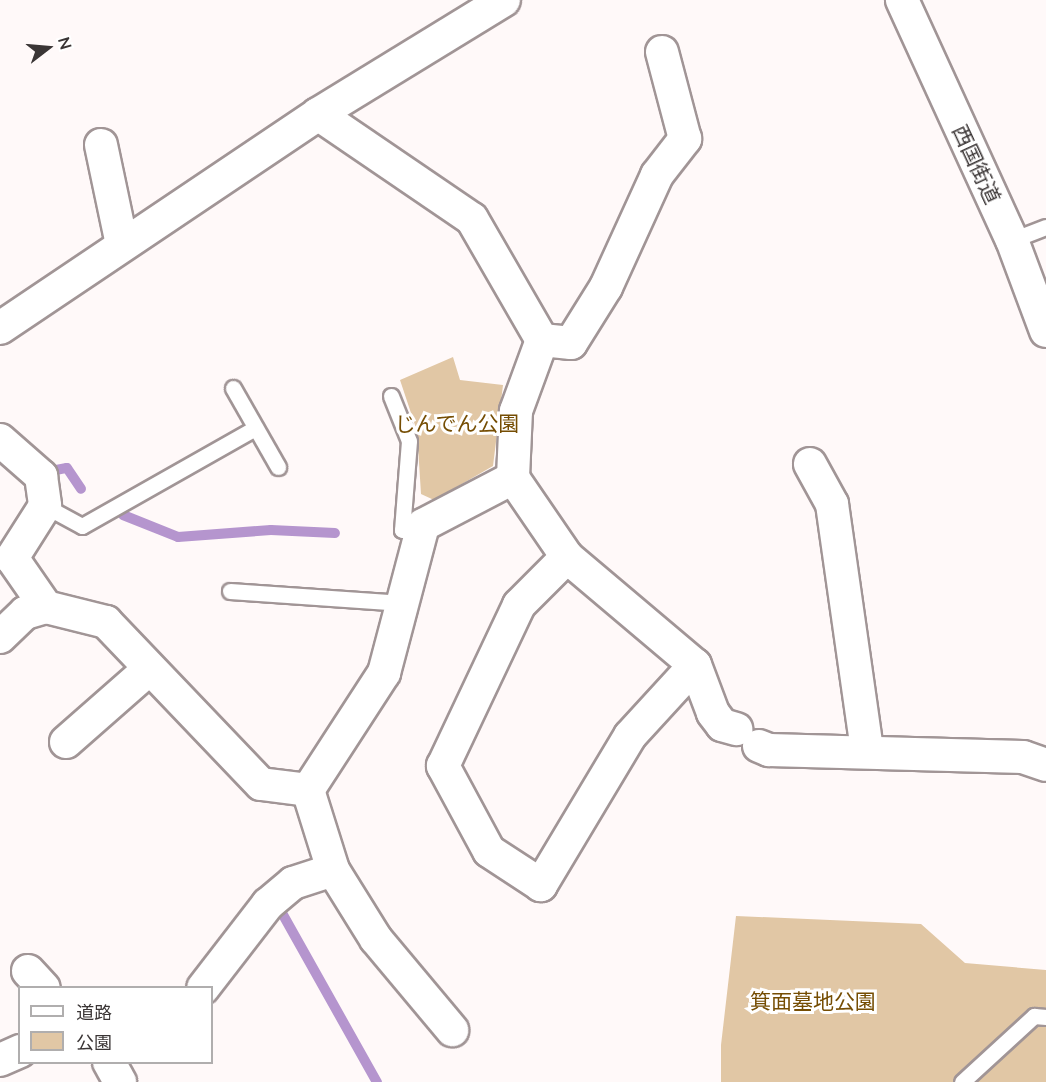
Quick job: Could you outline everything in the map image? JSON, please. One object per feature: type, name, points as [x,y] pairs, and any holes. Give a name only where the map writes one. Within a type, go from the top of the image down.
[{"type":"street","points":[[0,328],[318,114],[504,0]]},
{"type":"street","name":"西国街道","points":[[902,0],[1012,240],[1046,331]]},
{"type":"street","points":[[542,340],[571,343],[606,287],[657,175],[686,139],[662,52]]},
{"type":"street","points":[[318,114],[472,219],[542,340]]},
{"type":"street","points":[[101,145],[122,244]]},
{"type":"street","points":[[542,340],[516,411],[513,478],[567,557],[694,665],[713,713],[722,725],[769,750],[1023,757],[1046,765]]},
{"type":"street","points":[[0,440],[41,476],[45,506],[12,558],[46,607]]},
{"type":"street","points":[[810,464],[832,504],[867,751]]},
{"type":"street","points":[[308,790],[384,673],[423,525],[513,478]]},
{"type":"street","points":[[567,557],[519,606],[443,766],[489,851],[541,885],[630,736],[694,665]]},
{"type":"street","points":[[0,637],[25,614],[46,607],[106,622],[261,784],[308,790]]},
{"type":"street","points":[[66,742],[149,669]]},
{"type":"street","points":[[308,790],[333,870],[376,939],[452,1030]]},
{"type":"street","points":[[204,986],[268,904],[293,883],[333,870]]},
{"type":"street","points":[[0,1060],[18,1052]]},
{"type":"lane","points":[[1012,240],[1046,227]]},
{"type":"lane","points":[[233,388],[278,467]]},
{"type":"lane","points":[[391,396],[409,441],[402,530],[423,525]]},
{"type":"lane","points":[[45,506],[82,526],[255,428]]},
{"type":"lane","points":[[230,591],[403,603]]},
{"type":"lane","points":[[962,1082],[1034,1016],[1046,1017]]},
{"type":"green space","name":"じんでん公園","points":[[453,357],[460,380],[503,385],[493,466],[434,500],[421,494],[417,431],[400,380]]},
{"type":"green space","name":"箕面墓地公園","points":[[736,916],[921,924],[965,963],[1046,970],[1046,1082],[721,1082],[721,1045]]},
{"type":"waterway","points":[[51,471],[67,468],[81,489]]},
{"type":"waterway","points":[[123,515],[178,537],[271,530],[335,533]]},
{"type":"waterway","points":[[282,913],[377,1082]]}]
